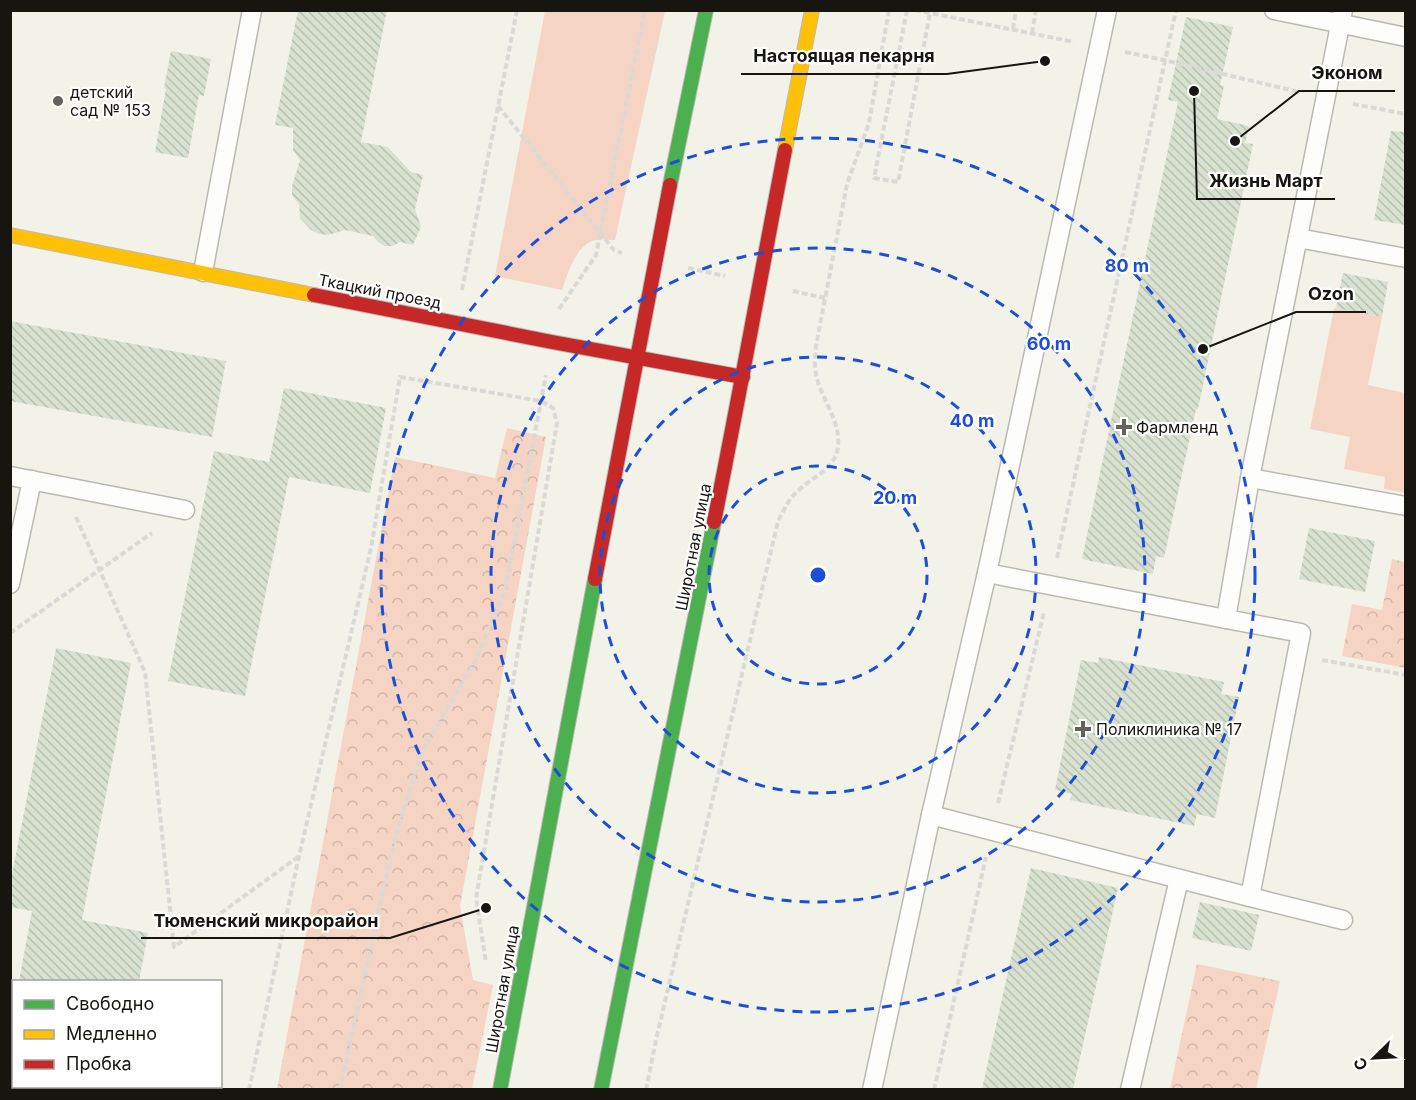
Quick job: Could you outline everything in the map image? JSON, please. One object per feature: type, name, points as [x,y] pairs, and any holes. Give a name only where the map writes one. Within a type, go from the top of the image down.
[{"type":"main road","name":"Широтная улица","points":[[500,1089],[636,357],[706,10]]},
{"type":"main road","name":"Широтная улица","points":[[601,1089],[743,376],[812,10]]},
{"type":"main road","name":"Ткацкий проезд","points":[[10,235],[540,340],[743,376]]},
{"type":"lane","points":[[203,272],[252,10]]},
{"type":"lane","points":[[872,1089],[931,815],[987,573],[1107,10]]},
{"type":"lane","points":[[1274,10],[1342,17],[1406,37]]},
{"type":"lane","points":[[1226,618],[1250,478],[1342,17]]},
{"type":"lane","points":[[1298,238],[1406,258]]},
{"type":"lane","points":[[10,476],[185,510]]},
{"type":"lane","points":[[1250,478],[1406,506]]},
{"type":"lane","points":[[10,584],[32,480]]},
{"type":"lane","points":[[987,573],[1301,633],[1250,897]]},
{"type":"lane","points":[[931,815],[1343,920]]},
{"type":"lane","points":[[1130,1089],[1179,879]]},
{"type":"path","points":[[462,292],[517,10]]},
{"type":"path","points":[[558,310],[596,255],[645,10]]},
{"type":"path","points":[[646,1089],[778,520],[788,502],[799,490],[827,469],[835,458],[837,434],[817,378],[816,346],[848,184],[869,123],[890,10]]},
{"type":"path","points":[[907,10],[874,178],[898,182],[930,14]]},
{"type":"path","points":[[915,10],[1164,60],[1326,99],[1406,114]]},
{"type":"path","points":[[1012,29],[1016,10]]},
{"type":"path","points":[[1032,33],[1036,10]]},
{"type":"path","points":[[1164,60],[1176,10]]},
{"type":"path","points":[[498,106],[614,250],[626,254]]},
{"type":"path","points":[[249,1089],[299,856],[371,549],[400,377],[541,401],[553,408],[557,423],[476,898],[486,965]]},
{"type":"path","points":[[340,1089],[392,850],[422,753],[476,660],[505,590],[541,401]]},
{"type":"path","points":[[62,486],[145,672],[174,946],[299,856]]},
{"type":"path","points":[[10,633],[185,510]]},
{"type":"path","points":[[1298,656],[1406,675]]},
{"type":"green space","points":[[545,11],[665,11],[615,240],[596,240],[583,247],[574,260],[562,290],[495,276]]},
{"type":"green space","points":[[1334,308],[1382,317],[1368,385],[1405,393],[1405,493],[1384,489],[1385,477],[1344,469],[1350,437],[1310,429]]},
{"type":"green space","points":[[507,428],[546,437],[460,906],[473,980],[493,985],[472,1089],[277,1089],[395,457],[495,478]]},
{"type":"green space","points":[[1392,559],[1405,562],[1405,668],[1342,656],[1352,604],[1382,610]]},
{"type":"green space","points":[[1197,964],[1280,981],[1256,1089],[1170,1089]]},
{"type":"building","points":[[298,10],[387,10],[361,142],[388,147],[411,172],[423,175],[415,209],[421,227],[413,245],[400,242],[393,246],[385,246],[373,236],[345,230],[328,235],[319,234],[311,230],[300,218],[299,204],[292,195],[292,186],[300,160],[293,150],[293,128],[275,125]]},
{"type":"building","points":[[1186,17],[1233,27],[1220,85],[1224,86],[1217,119],[1249,126],[1245,143],[1253,144],[1198,409],[1196,409],[1164,558],[1156,556],[1153,574],[1082,559],[1178,102],[1168,100]]},
{"type":"building","points":[[171,51],[211,59],[204,96],[199,95],[188,158],[155,152]]},
{"type":"building","points":[[1391,131],[1406,132],[1406,225],[1374,220]]},
{"type":"building","points":[[1343,273],[1388,282],[1382,317],[1336,308]]},
{"type":"building","points":[[10,321],[226,361],[212,437],[10,401]]},
{"type":"building","points":[[284,388],[386,408],[370,493],[289,477],[245,696],[168,681],[214,451],[269,462]]},
{"type":"building","points":[[1309,528],[1375,541],[1365,592],[1299,579]]},
{"type":"building","points":[[56,648],[131,663],[82,920],[148,933],[139,980],[19,980],[32,911],[10,907],[10,885]]},
{"type":"building","points":[[1099,657],[1224,682],[1221,694],[1239,697],[1215,818],[1197,814],[1194,826],[1070,800],[1072,794],[1055,790],[1081,660],[1098,663]]},
{"type":"building","points":[[1031,868],[1118,888],[1073,1089],[982,1089]]},
{"type":"building","points":[[1200,902],[1259,915],[1251,951],[1192,938]]},
{"type":"traffic: fast","points":[[670,185],[706,10]]},
{"type":"traffic: fast","points":[[601,1090],[714,522]]},
{"type":"traffic: fast","points":[[500,1090],[595,579]]},
{"type":"traffic: slow","points":[[785,150],[812,10]]},
{"type":"traffic: slow","points":[[10,235],[314,295]]},
{"type":"traffic: jam","points":[[714,522],[785,150]]},
{"type":"traffic: jam","points":[[595,579],[670,185]]},
{"type":"traffic: jam","points":[[314,295],[743,377]]},
{"type":"place","name":"Настоящая пекарня","points":[[1045,61]]},
{"type":"place","name":"Жизнь Март","points":[[1194,91]]},
{"type":"place","name":"детский сад № 153","points":[[58,101]]},
{"type":"place","name":"Эконом","points":[[1235,141]]},
{"type":"place","name":"Ozon","points":[[1203,349]]},
{"type":"place","name":"Фармленд","points":[[1124,427]]},
{"type":"place","name":"Поликлиника № 17","points":[[1083,729]]},
{"type":"place","name":"Тюменский микрорайон","points":[[486,908]]}]
